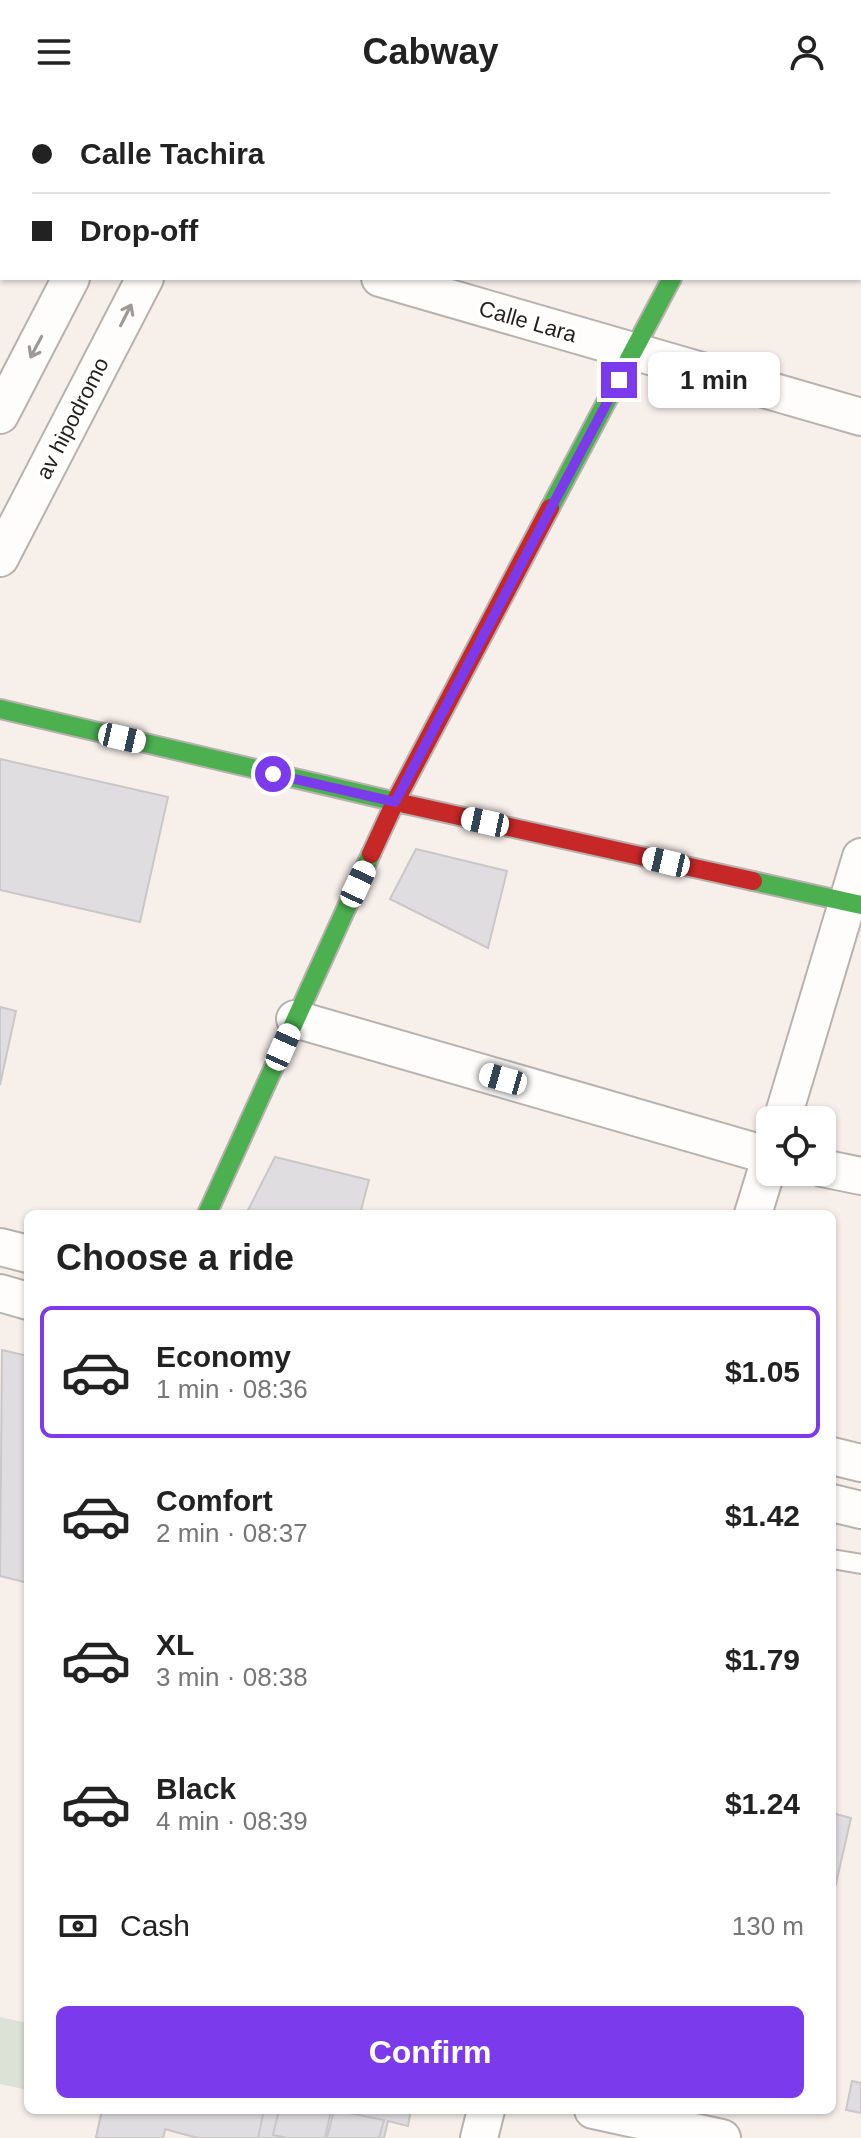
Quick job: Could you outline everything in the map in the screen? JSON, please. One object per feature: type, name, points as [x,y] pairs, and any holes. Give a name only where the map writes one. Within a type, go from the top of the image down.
[{"type":"street","points":[[0,415],[70,280]]},
{"type":"street","name":"av hipodromo","points":[[0,558],[144,280]]},
{"type":"street","name":"Calle Lara","points":[[387,280],[861,417]]},
{"type":"street","points":[[209,1210],[395,802],[671,280]]},
{"type":"street","points":[[0,709],[395,802],[854,904]]},
{"type":"street","points":[[787,1106],[854,904],[861,857]]},
{"type":"street","points":[[295,1019],[756,1154]]},
{"type":"street","points":[[836,1171],[861,1176]]},
{"type":"street","points":[[754,1210],[762,1186]]},
{"type":"street","points":[[0,1247],[24,1253]]},
{"type":"street","points":[[0,1293],[24,1300]]},
{"type":"street","points":[[836,1457],[861,1463]]},
{"type":"street","points":[[836,1504],[861,1510]]},
{"type":"street","points":[[479,2138],[485,2114]]},
{"type":"street","points":[[611,2114],[722,2138]]},
{"type":"lane","points":[[836,1560],[861,1564]]},
{"type":"shaded area","points":[[0,2017],[24,2022],[24,2089],[0,2084]]},
{"type":"building","points":[[0,759],[168,797],[140,922],[0,890]]},
{"type":"building","points":[[416,849],[507,871],[488,948],[390,899]]},
{"type":"building","points":[[0,1007],[16,1011],[0,1085]]},
{"type":"building","points":[[275,1157],[369,1180],[361,1210],[248,1210]]},
{"type":"building","points":[[2,1350],[24,1355],[24,1582],[0,1576]]},
{"type":"building","points":[[836,1814],[851,1818],[836,1884]]},
{"type":"building","points":[[852,2081],[861,2083],[861,2113],[846,2110]]},
{"type":"building","points":[[101,2114],[410,2114],[408,2126],[388,2121],[384,2138],[198,2138],[165,2129],[163,2138],[96,2138]]},
{"type":"building","points":[[101,2114],[263,2114],[258,2138],[198,2138],[165,2129],[163,2138],[96,2138]]},
{"type":"building","points":[[278,2114],[330,2114],[325,2138],[273,2135]]},
{"type":"building","points":[[333,2114],[354,2114],[384,2120],[379,2138],[327,2138]]},
{"type":"traffic: fast","points":[[550,508],[671,280]]},
{"type":"traffic: fast","points":[[0,709],[405,804]]},
{"type":"traffic: fast","points":[[209,1210],[371,854]]},
{"type":"traffic: fast","points":[[753,881],[861,905]]},
{"type":"traffic: jam","points":[[371,854],[395,802],[550,508]]},
{"type":"traffic: jam","points":[[405,804],[753,881]]},
{"type":"route","points":[[273,774],[395,802],[619,380]]}]
